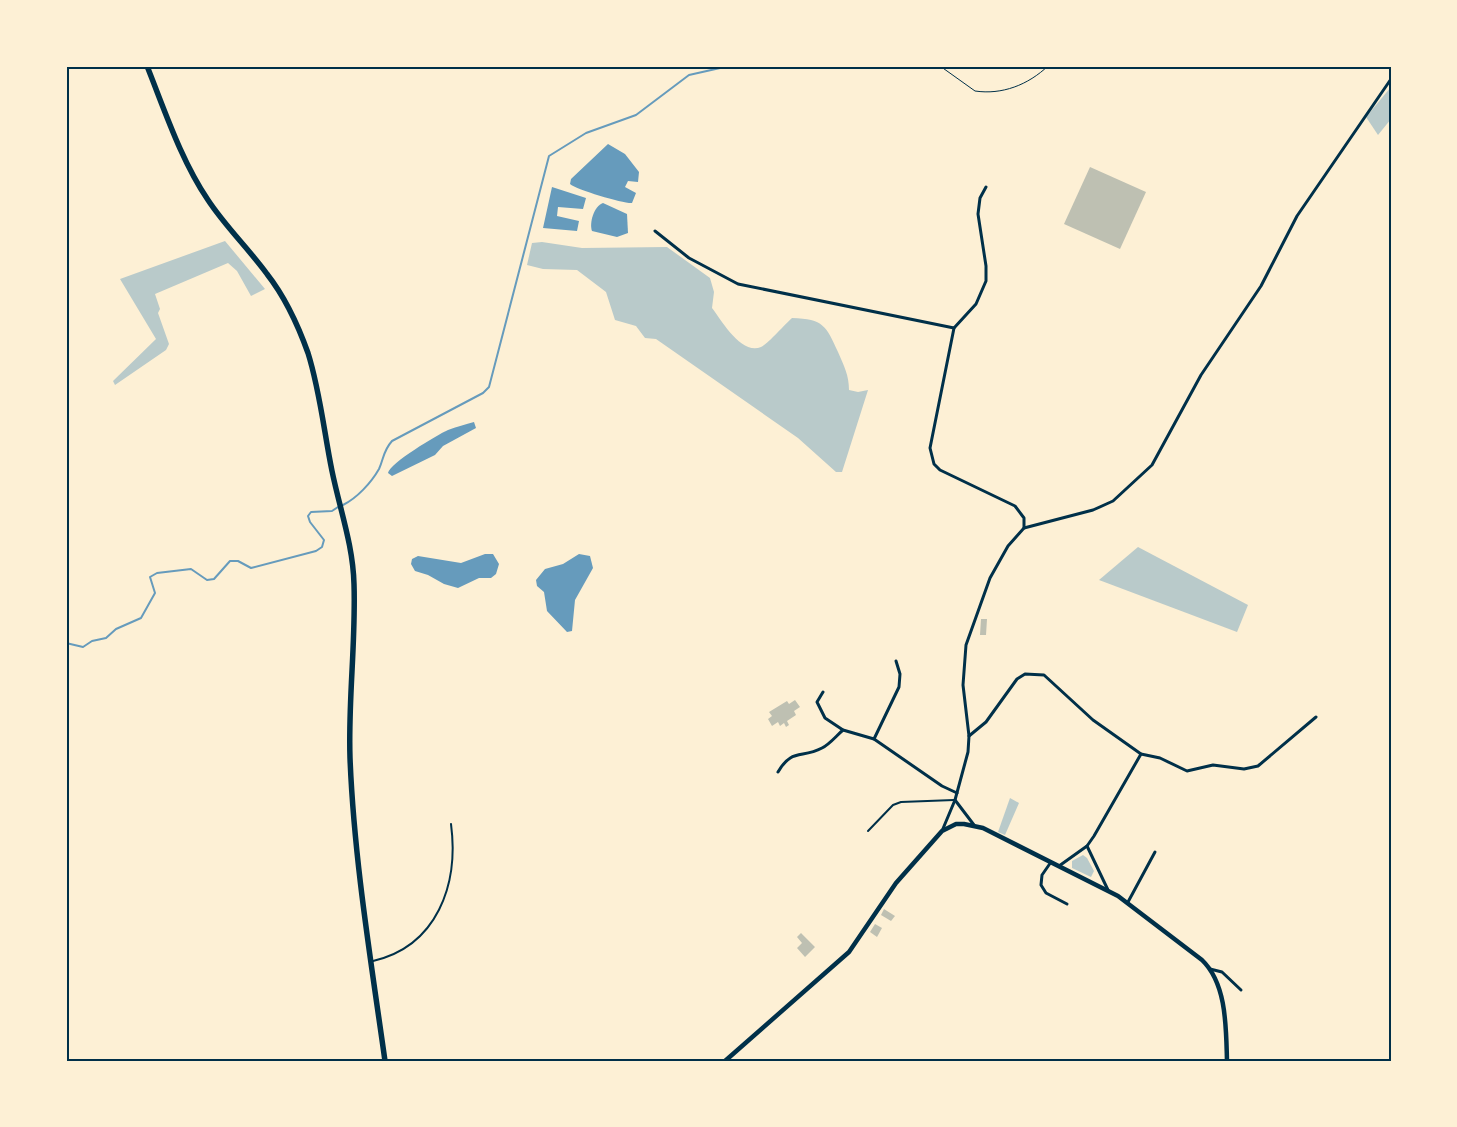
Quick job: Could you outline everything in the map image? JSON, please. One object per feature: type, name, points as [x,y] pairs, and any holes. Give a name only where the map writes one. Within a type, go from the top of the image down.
[{"type":"highway","points":[[147,66],[186,161],[206,197],[271,279],[295,322],[315,377],[335,485],[350,544],[354,587],[350,733],[351,774],[371,962],[386,1061]]},
{"type":"street","points":[[942,831],[955,800],[968,752],[969,736],[963,685],[966,645],[990,578],[1008,546],[1024,528],[1093,510],[1113,501],[1152,465],[1201,375],[1261,286],[1296,216],[1391,79]]},
{"type":"street","points":[[986,186],[980,198],[978,214],[986,266],[986,281],[976,304],[954,328],[932,431],[931,456],[940,470],[948,476],[1015,506],[1024,518],[1024,528]]},
{"type":"street","points":[[655,231],[689,258],[738,284],[954,328]]},
{"type":"street","points":[[874,739],[899,687],[900,674],[896,661]]},
{"type":"street","points":[[969,736],[986,722],[1017,679],[1025,674],[1034,673],[1044,675],[1093,720],[1141,754],[1160,758],[1187,771],[1221,765],[1252,768],[1266,760],[1316,717]]},
{"type":"street","points":[[823,692],[817,702],[825,718],[843,730],[874,739],[942,786],[957,793]]},
{"type":"street","points":[[778,772],[785,760],[795,754],[820,749],[843,730]]},
{"type":"street","points":[[1058,866],[1087,846],[1119,795],[1141,754]]},
{"type":"street","points":[[955,800],[974,825]]},
{"type":"street","points":[[725,1061],[849,952],[896,883],[931,841],[942,831],[956,824],[974,825],[1108,890],[1128,902],[1190,950],[1210,969],[1220,989],[1226,1033],[1227,1061]]},
{"type":"street","points":[[1087,846],[1108,890]]},
{"type":"street","points":[[1128,902],[1155,852]]},
{"type":"street","points":[[1052,862],[1042,875],[1041,886],[1046,893],[1067,904]]},
{"type":"street","points":[[1210,969],[1222,972],[1241,990]]},
{"type":"lane","points":[[868,831],[894,805],[901,802],[955,800]]},
{"type":"lane","points":[[371,962],[388,957],[409,946],[430,927],[438,914],[448,886],[453,839],[451,824]]},
{"type":"path","points":[[940,66],[975,91],[981,92],[1003,91],[1016,87],[1048,66]]},
{"type":"shaded area","points":[[1391,87],[1391,119],[1378,135],[1366,117]]},
{"type":"shaded area","points":[[225,241],[265,289],[251,296],[237,271],[228,263],[155,294],[160,309],[158,313],[169,344],[166,350],[115,385],[113,381],[156,339],[120,279]]},
{"type":"shaded area","points":[[542,242],[582,248],[667,247],[710,278],[714,292],[712,308],[739,342],[746,346],[761,347],[792,318],[817,322],[827,330],[830,336],[844,366],[849,390],[858,392],[868,390],[842,472],[836,472],[798,438],[656,339],[645,338],[636,326],[615,320],[606,292],[577,270],[543,269],[527,265],[532,243]]},
{"type":"shaded area","points":[[1138,547],[1248,605],[1237,632],[1099,580]]},
{"type":"shaded area","points":[[1010,798],[1019,803],[1005,835],[998,832]]},
{"type":"shaded area","points":[[1083,855],[1087,858],[1094,871],[1091,877],[1072,868],[1072,861]]},
{"type":"water","points":[[608,144],[625,154],[639,172],[638,182],[628,181],[625,187],[636,193],[632,203],[601,196],[570,184],[571,179]]},
{"type":"water","points":[[552,187],[586,198],[583,209],[558,207],[557,216],[579,221],[577,231],[543,228]]},
{"type":"water","points":[[603,203],[627,214],[628,233],[617,237],[592,231],[593,215]]},
{"type":"water","points":[[474,422],[476,428],[443,446],[435,455],[392,476],[388,473],[405,456],[434,437],[448,430]]},
{"type":"water","points":[[485,554],[493,554],[499,564],[496,574],[491,578],[479,578],[458,588],[415,571],[411,564],[412,559],[418,556],[461,563]]},
{"type":"water","points":[[579,554],[590,556],[593,568],[575,600],[572,631],[567,632],[547,611],[544,592],[537,586],[536,580],[545,569],[563,564]]},
{"type":"building","points":[[1090,167],[1146,192],[1120,249],[1064,224]]},
{"type":"building","points":[[981,619],[987,619],[986,635],[980,635]]},
{"type":"building","points":[[795,700],[800,707],[794,711],[796,715],[787,721],[789,725],[786,727],[784,723],[780,726],[778,722],[772,726],[768,719],[772,716],[769,712],[787,701],[789,704]]},
{"type":"building","points":[[884,909],[895,916],[891,921],[881,915]]},
{"type":"building","points":[[875,924],[882,928],[877,937],[870,932]]},
{"type":"building","points":[[801,933],[815,947],[805,957],[797,948],[802,943],[797,937]]},
{"type":"waterway","points":[[343,505],[363,490],[372,480],[379,469],[385,451],[392,441],[483,393],[489,387],[549,156],[586,133],[636,115],[689,75],[729,66]]},
{"type":"waterway","points":[[66,643],[83,647],[92,641],[106,638],[116,629],[141,618],[155,593],[150,577],[157,573],[191,569],[207,580],[214,579],[230,561],[238,561],[251,568],[316,551],[322,547],[324,540],[310,522],[308,516],[311,512],[332,511],[338,507]]}]
